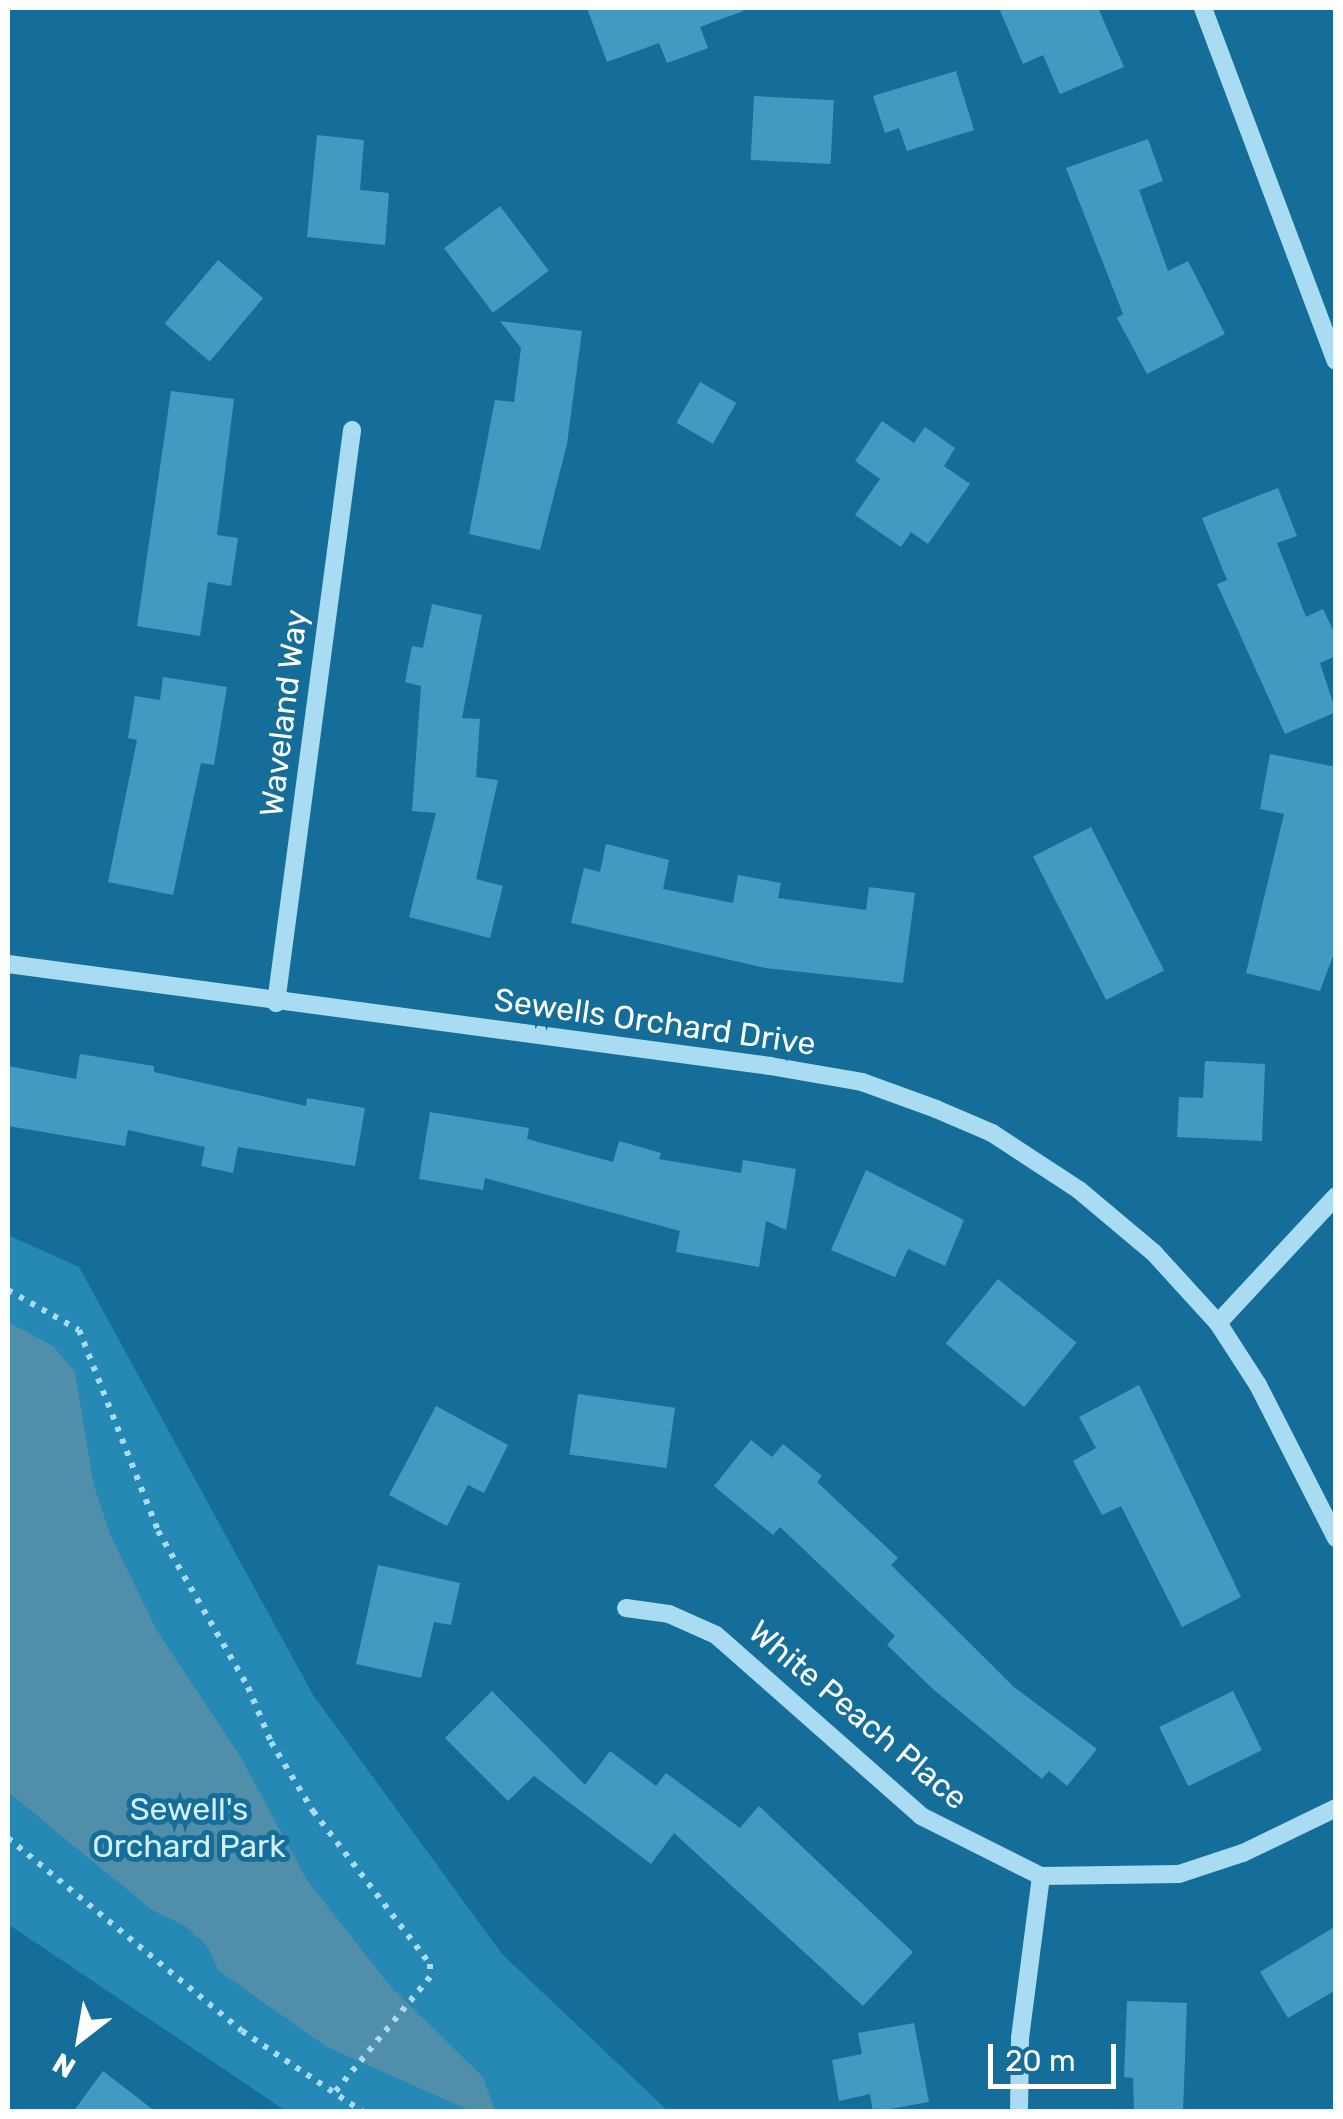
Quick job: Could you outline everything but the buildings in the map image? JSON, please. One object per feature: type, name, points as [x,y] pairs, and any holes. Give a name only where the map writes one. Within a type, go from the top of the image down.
[{"type":"street","points":[[1203,8],[1336,360]]},
{"type":"street","name":"Waveland Way","points":[[276,1003],[352,430]]},
{"type":"street","name":"Sewells Orchard Drive","points":[[8,964],[862,1082],[992,1133],[1079,1190],[1154,1253],[1218,1324],[1258,1385],[1336,1538]]},
{"type":"street","points":[[1218,1324],[1336,1196]]},
{"type":"street","name":"White Peach Place","points":[[626,1608],[669,1614],[716,1635],[921,1816],[1041,1876],[1179,1874],[1262,1845],[1336,1808]]},
{"type":"street","points":[[1019,2112],[1020,2038],[1041,1876]]},
{"type":"path","points":[[8,1290],[79,1330],[158,1530],[298,1786],[430,1964],[423,1985],[335,2092]]},
{"type":"path","points":[[8,1838],[242,2032],[363,2112]]},
{"type":"green space","name":"Sewell's Orchard Park","points":[[8,1235],[79,1267],[313,1695],[502,1954],[668,2111],[286,2111],[8,1924]]},
{"type":"shaded area","points":[[8,1322],[53,1346],[75,1372],[94,1486],[110,1534],[156,1629],[240,1756],[307,1880],[390,1986],[483,2077],[495,2111],[471,2111],[327,2047],[219,1971],[207,1946],[185,1926],[152,1910],[8,1792]]}]
